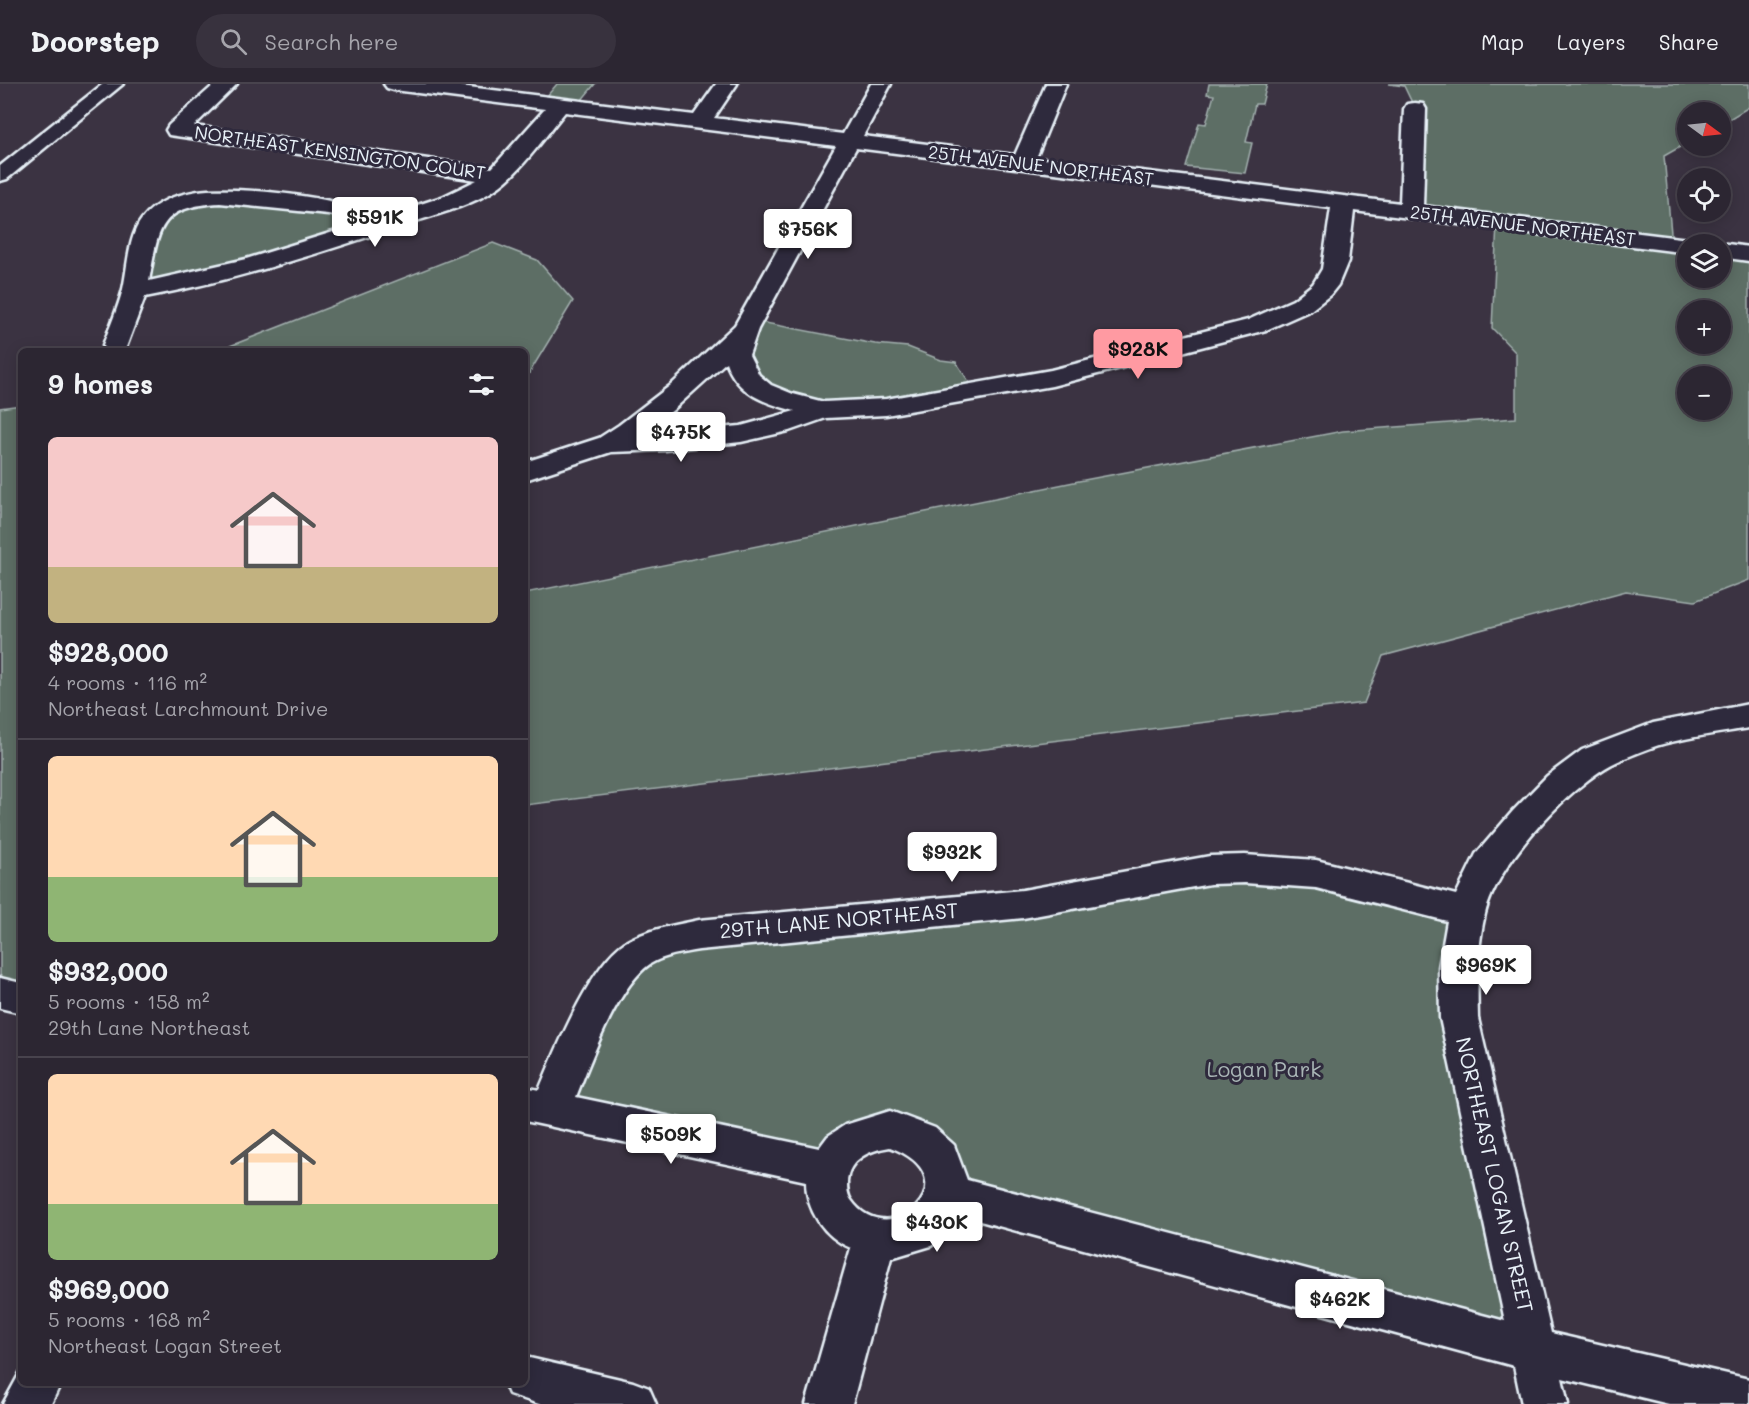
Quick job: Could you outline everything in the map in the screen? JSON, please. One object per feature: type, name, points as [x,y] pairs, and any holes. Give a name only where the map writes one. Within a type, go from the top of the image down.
[{"type":"street","name":"NORTHEAST KENSINGTON COURT","points":[[227,84],[177,130],[498,176]]},
{"type":"street","name":"25TH AVENUE NORTHEAST","points":[[394,84],[1677,245]]},
{"type":"street","points":[[699,123],[727,84]]},
{"type":"street","points":[[824,410],[784,400],[762,391],[742,371],[736,355],[745,329],[881,84]]},
{"type":"street","points":[[1023,163],[1056,84]]},
{"type":"street","points":[[135,291],[185,284],[246,269],[450,202],[477,190],[498,176],[560,105]]},
{"type":"street","points":[[1411,212],[1415,109]]},
{"type":"street","points":[[116,345],[135,291],[150,224],[163,211],[194,199],[237,196],[343,210],[364,219],[370,227]]},
{"type":"street","points":[[608,444],[666,442],[741,434],[779,425],[824,410],[885,407],[1052,378],[1257,325],[1288,313],[1307,302],[1323,287],[1334,269],[1343,204]]},
{"type":"street","points":[[1731,252],[1749,254]]},
{"type":"street","points":[[528,470],[608,444],[634,429],[673,399],[745,329]]},
{"type":"street","name":"NORTHEAST LOGAN STREET","points":[[1545,1404],[1459,1018],[1458,967],[1467,912],[1488,864],[1559,785],[1594,759],[1653,735],[1749,716]]},
{"type":"street","name":"29TH LANE NORTHEAST","points":[[538,1106],[569,1065],[616,973],[636,955],[663,943],[699,934],[1023,904],[1210,870],[1245,869],[1317,874],[1467,912]]},
{"type":"street","points":[[0,993],[18,997]]},
{"type":"street","points":[[538,1106],[829,1168]]},
{"type":"street","points":[[891,1129],[910,1133],[927,1143],[940,1157],[948,1175],[947,1193],[941,1209],[929,1224],[913,1233],[895,1238],[875,1238],[857,1231],[841,1220],[831,1206],[826,1187],[829,1168],[837,1152],[852,1139],[870,1132],[891,1129]]},
{"type":"street","points":[[947,1193],[1533,1350],[1749,1401]]},
{"type":"street","points":[[829,1404],[875,1238]]},
{"type":"street","points":[[528,1379],[633,1404]]},
{"type":"street","points":[[26,1404],[37,1386]]},
{"type":"lane","points":[[0,175],[114,84]]},
{"type":"green space","points":[[557,84],[595,84],[576,107],[542,102]]},
{"type":"green space","points":[[1209,84],[1267,84],[1262,104],[1255,104],[1246,142],[1252,143],[1245,173],[1186,167],[1199,123],[1206,124],[1214,95],[1207,94]]},
{"type":"green space","points":[[1389,84],[1749,84],[1749,107],[1731,118],[1731,102],[1677,102],[1677,149],[1664,156],[1672,244],[1677,245],[1677,288],[1731,288],[1731,252],[1749,257],[1749,580],[1695,601],[1626,591],[1383,656],[1364,703],[528,805],[528,592],[1079,481],[1343,431],[1516,418],[1516,353],[1492,328],[1497,223],[1411,212],[1415,109],[1404,86]]},
{"type":"green space","points":[[194,199],[343,210],[370,227],[135,291],[150,224]]},
{"type":"green space","points":[[493,243],[537,260],[573,301],[528,375],[528,348],[228,348]]},
{"type":"green space","points":[[750,320],[875,344],[908,347],[941,360],[956,362],[975,391],[824,410],[750,381],[745,329]]},
{"type":"green space","points":[[18,405],[18,997],[0,994],[0,408]]},
{"type":"green space","name":"Logan Park","points":[[1210,870],[1467,912],[1458,967],[1533,1350],[947,1193],[927,1143],[837,1152],[551,1109],[636,955]]}]
